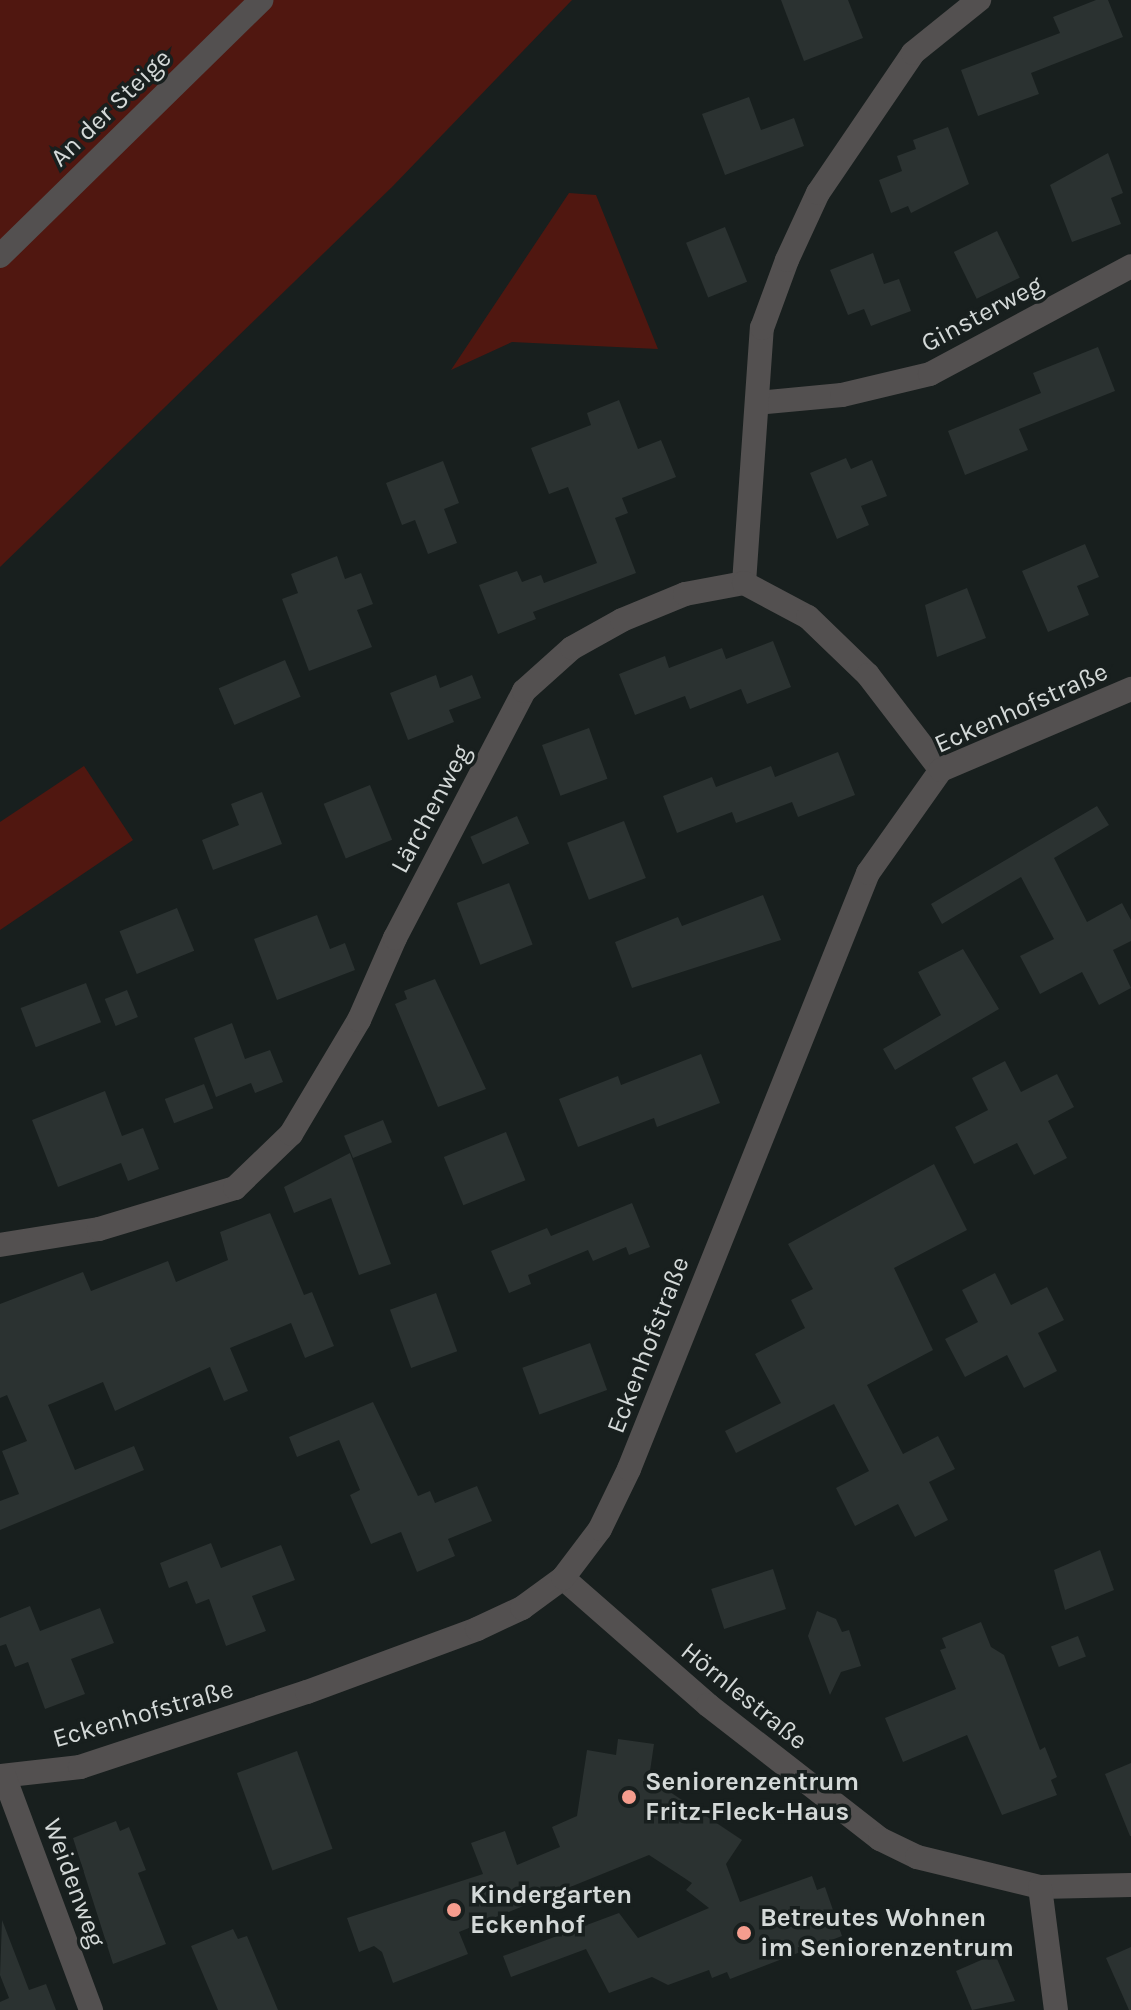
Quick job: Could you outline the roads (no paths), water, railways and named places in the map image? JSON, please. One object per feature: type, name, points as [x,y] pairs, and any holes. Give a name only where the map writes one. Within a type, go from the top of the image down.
[{"type":"street","name":"An der Steige","points":[[0,256],[261,0]]},
{"type":"street","points":[[941,770],[868,675],[808,617],[744,583],[762,328],[818,193],[913,53],[979,0]]},
{"type":"street","name":"Ginsterweg","points":[[757,403],[842,395],[930,374],[1131,266]]},
{"type":"street","name":"Lärchenweg","points":[[0,1245],[99,1229],[235,1188],[291,1134],[332,1068],[524,691],[572,648],[622,620],[685,594],[744,583]]},
{"type":"street","name":"Eckenhofstraße","points":[[2,1776],[80,1767],[307,1692],[477,1629],[522,1608],[563,1578],[600,1529],[629,1469],[868,873],[941,770],[1131,689]]},
{"type":"street","name":"Hörnlestraße","points":[[563,1578],[708,1705],[880,1839],[917,1857],[1040,1887],[1131,1885]]},
{"type":"street","name":"Weidenweg","points":[[2,1776],[91,2010]]},
{"type":"street","points":[[1040,1887],[1056,2010]]},
{"type":"place","name":"Seniorenzentrum Fritz-Fleck-Haus","points":[[629,1797]]},
{"type":"place","name":"Kindergarten Eckenhof","points":[[454,1910]]},
{"type":"place","name":"Betreutes Wohnen im Seniorenzentrum","points":[[744,1933]]}]
